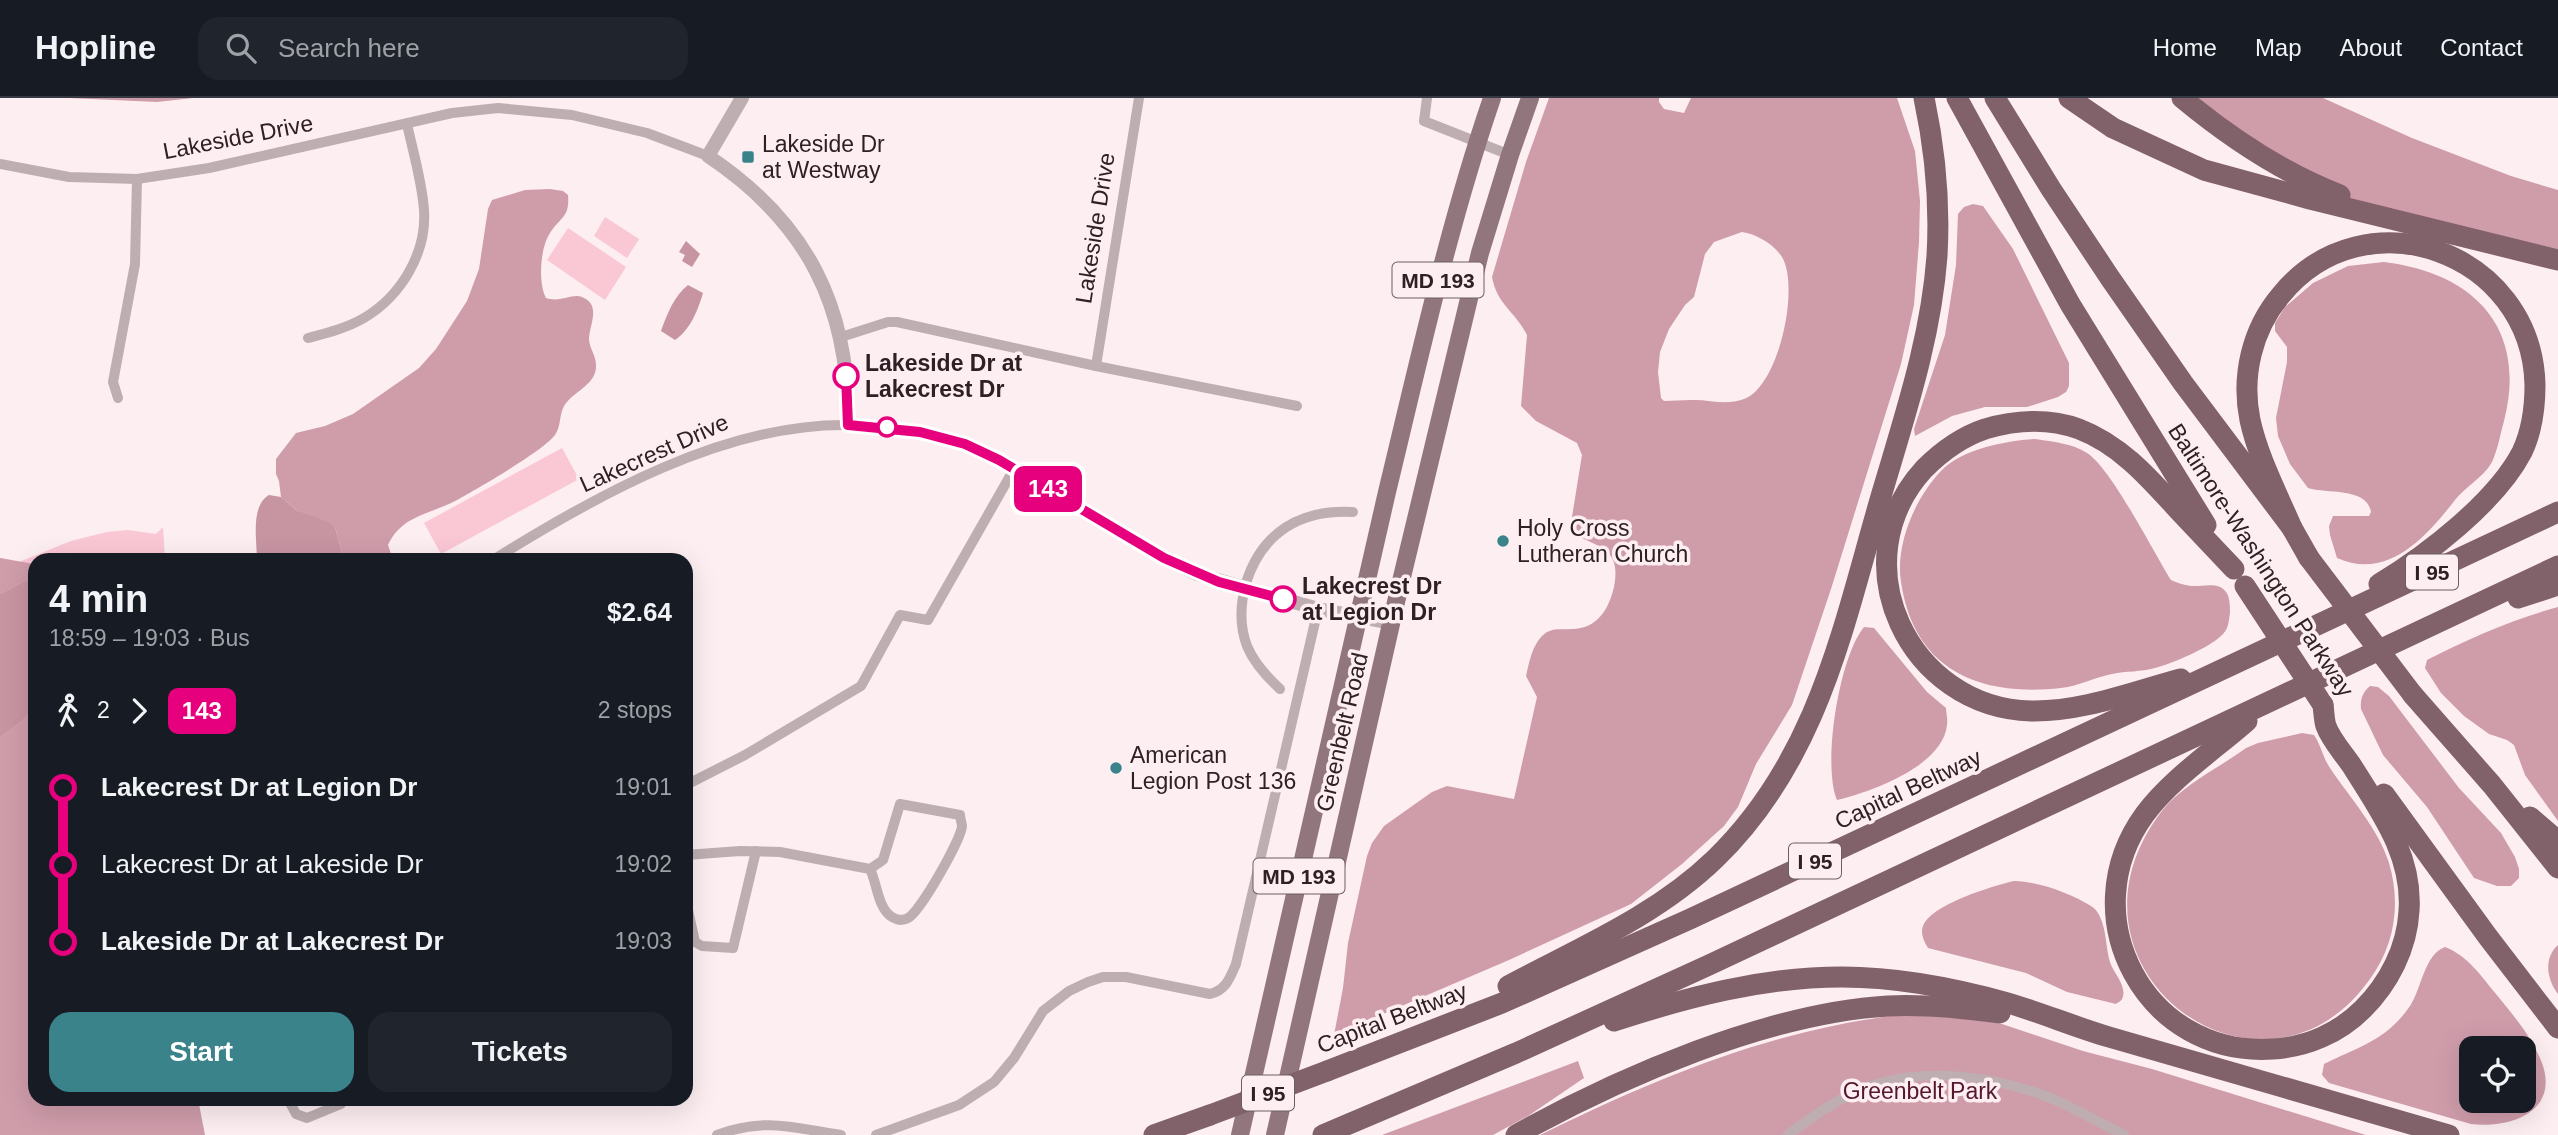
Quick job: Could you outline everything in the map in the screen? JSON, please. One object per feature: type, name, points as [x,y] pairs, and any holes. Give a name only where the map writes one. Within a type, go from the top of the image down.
[{"type":"highway","points":[[1395,1045],[1640,917],[1681,889],[1716,859],[1740,832],[1768,797],[1793,757],[1817,707],[1830,671],[1927,336],[1937,255],[1938,211],[1935,169],[1924,98]]},
{"type":"highway","name":"Baltimore-Washington Parkway","points":[[1957,98],[2070,304],[2136,416],[2240,578],[2323,705],[2421,845],[2558,1028]]},
{"type":"highway","name":"Baltimore-Washington Parkway","points":[[1995,98],[2110,278],[2183,383],[2292,528],[2309,558],[2413,695],[2492,785],[2558,868]]},
{"type":"highway","points":[[2069,98],[2113,128],[2204,170],[2274,190],[2558,260]]},
{"type":"highway","points":[[2182,98],[2236,139],[2317,187],[2407,221]]},
{"type":"highway","points":[[2292,528],[2259,450],[2249,418],[2248,365],[2256,336],[2270,307],[2290,283],[2314,265],[2336,254],[2374,243],[2421,246],[2456,258],[2477,270],[2512,308],[2532,356],[2535,399],[2530,432],[2522,450],[2498,487],[2415,560],[2306,631]]},
{"type":"highway","points":[[2230,665],[2074,708],[2029,711],[1989,704],[1952,687],[1918,657],[1897,620],[1887,581],[1887,562],[1898,510],[1907,493],[1931,462],[1945,449],[1977,432],[1997,426],[2036,422],[2077,429],[2119,451],[2152,481],[2240,578]]},
{"type":"highway","name":"Capital Beltway","points":[[1154,1135],[1502,1003],[1690,919],[2558,512]]},
{"type":"highway","name":"I 95","points":[[1323,1135],[1516,1053],[2558,566]]},
{"type":"highway","points":[[2417,634],[2558,585]]},
{"type":"highway","points":[[2267,704],[2161,795],[2144,815],[2121,861],[2116,885],[2115,915],[2127,962],[2146,995],[2159,1008],[2173,1021],[2209,1041],[2258,1050],[2305,1044],[2340,1027],[2357,1014],[2375,996],[2389,976],[2406,932],[2409,888],[2400,848],[2371,796],[2326,726],[2323,705]]},
{"type":"highway","points":[[2492,785],[2558,841]]},
{"type":"highway","points":[[1516,1053],[1685,998],[1740,987],[1804,977],[1888,979],[1929,984],[2010,1004],[2104,1035],[2449,1135]]},
{"type":"highway","points":[[1516,1135],[1630,1078],[1700,1051],[1782,1025],[1844,1011],[1888,1006],[1966,1008],[2104,1035]]},
{"type":"main road","name":"Greenbelt Road","points":[[1240,1135],[1357,617],[1435,293],[1492,98]]},
{"type":"main road","name":"Greenbelt Road","points":[[1275,1135],[1391,623],[1480,253],[1530,98]]},
{"type":"street","points":[[708,156],[742,98]]},
{"type":"street","name":"Lakeside Drive","points":[[1096,366],[1139,98]]},
{"type":"street","points":[[1427,98],[1424,121],[1510,155]]},
{"type":"street","name":"Lakeside Drive","points":[[0,164],[69,177],[137,179],[209,168],[475,110],[521,109],[572,116],[647,133],[684,145],[729,170],[766,202],[797,239],[833,307],[841,337],[847,381],[848,425]]},
{"type":"street","points":[[308,338],[338,330],[364,318],[394,293],[408,276],[415,261],[425,214],[407,124]]},
{"type":"street","points":[[118,398],[113,382],[135,264],[137,179]]},
{"type":"street","points":[[841,337],[893,322],[1297,406]]},
{"type":"street","name":"Lakecrest Drive","points":[[505,553],[597,501],[679,461],[720,445],[785,429],[848,425],[899,429],[953,440],[1014,469],[1164,558],[1197,574],[1318,609],[1391,623]]},
{"type":"street","points":[[693,781],[745,755],[861,686],[900,615],[928,620],[1014,469]]},
{"type":"street","points":[[1280,689],[1261,670],[1247,645],[1240,616],[1244,589],[1256,557],[1275,535],[1296,521],[1326,512],[1353,512]]},
{"type":"street","points":[[876,1135],[959,1105],[994,1082],[1014,1058],[1043,1012],[1069,991],[1103,976],[1140,979],[1210,994],[1225,987],[1236,964],[1318,609]]},
{"type":"street","points":[[693,855],[779,852],[870,869],[883,860],[900,804],[960,816],[962,825],[959,836],[931,890],[910,918],[897,919],[884,910],[870,869]]},
{"type":"street","points":[[693,933],[695,942],[702,946],[733,948],[756,851]]},
{"type":"street","points":[[1788,1135],[1817,1113],[1865,1088],[1911,1077],[1962,1077],[2004,1083],[2052,1099],[2124,1135]]},
{"type":"street","points":[[292,1106],[296,1114],[307,1118],[336,1106]]},
{"type":"street","points":[[717,1135],[747,1126],[772,1123],[841,1135]]},
{"type":"shaded area","points":[[605,217],[639,239],[627,258],[594,236]]},
{"type":"shaded area","points":[[568,228],[626,267],[605,300],[547,260]]},
{"type":"shaded area","points":[[686,241],[700,254],[692,267],[682,261],[685,255],[679,252]]},
{"type":"shaded area","points":[[688,285],[703,293],[689,325],[675,340],[661,331],[675,300]]},
{"type":"shaded area","points":[[562,448],[579,479],[443,553],[424,523]]},
{"type":"shaded area","points":[[269,495],[281,497],[296,510],[328,522],[335,527],[342,553],[257,553],[257,515],[263,500]]},
{"type":"shaded area","points":[[163,527],[165,553],[41,553],[71,541],[107,532],[128,530],[156,534]]},
{"type":"shaded area","points":[[0,558],[19,562],[28,558],[28,800],[0,822]]},
{"type":"shaded area","points":[[28,580],[28,715],[0,737],[0,594]]},
{"type":"green space","points":[[69,98],[193,98],[157,102]]},
{"type":"green space","points":[[1549,98],[1659,98],[1664,109],[1684,113],[1691,98],[1897,98],[1915,151],[1920,201],[1914,305],[1901,364],[1792,705],[1756,764],[1738,807],[1724,826],[1682,864],[1631,904],[1334,1035],[1348,943],[1372,843],[1384,826],[1432,792],[1447,786],[1514,799],[1537,697],[1526,676],[1533,650],[1542,636],[1549,631],[1581,628],[1595,622],[1609,603],[1614,587],[1615,566],[1610,555],[1570,529],[1582,455],[1577,443],[1536,421],[1521,406],[1527,335],[1494,287],[1492,277],[1526,162]],"holes":[[[1742,232],[1759,237],[1774,248],[1782,257],[1787,271],[1789,290],[1783,334],[1767,376],[1756,390],[1737,401],[1664,401],[1661,398],[1658,372],[1660,352],[1669,329],[1685,305],[1694,297],[1705,254],[1714,242]]]},
{"type":"green space","points":[[2182,98],[2323,98],[2412,138],[2511,176],[2558,190],[2558,260],[2407,221],[2317,187]]},
{"type":"green space","points":[[550,189],[563,191],[568,195],[566,213],[550,233],[544,247],[541,275],[543,292],[546,298],[582,297],[592,305],[589,340],[596,365],[593,378],[564,406],[557,432],[548,442],[466,495],[401,527],[388,545],[391,553],[342,553],[335,527],[296,510],[281,497],[276,459],[296,433],[325,426],[353,414],[419,368],[436,349],[467,301],[479,269],[488,209],[492,200],[525,190]]},
{"type":"green space","points":[[1973,204],[1983,206],[2013,249],[2069,363],[2069,386],[2066,392],[2058,397],[2027,407],[1985,407],[1952,416],[1915,436],[1914,429],[1945,335],[1956,265],[1958,214],[1964,207]]},
{"type":"green space","points":[[2384,262],[2416,268],[2444,278],[2468,293],[2487,311],[2500,333],[2508,358],[2509,388],[2497,447],[2492,462],[2484,473],[2405,551],[2373,564],[2356,564],[2337,558],[2329,526],[2333,516],[2369,516],[2371,512],[2368,504],[2354,495],[2308,488],[2290,464],[2278,436],[2276,418],[2287,362],[2287,347],[2275,331],[2275,323],[2285,307],[2313,283],[2348,266]]},
{"type":"green space","points":[[2035,439],[2075,447],[2097,462],[2120,493],[2171,580],[2188,586],[2215,586],[2226,592],[2230,613],[2228,626],[2223,634],[2195,652],[2162,666],[2106,675],[2061,688],[2003,688],[1978,682],[1955,671],[1936,657],[1920,637],[1908,612],[1901,582],[1901,553],[1915,508],[1941,471],[1960,457],[1998,444]]},
{"type":"green space","points":[[0,558],[28,563],[28,580],[0,594]]},
{"type":"green space","points":[[2558,607],[2558,821],[2525,775],[2514,745],[2489,734],[2464,716],[2441,693],[2425,668],[2427,660],[2458,645]]},
{"type":"green space","points":[[1864,627],[1874,628],[1927,692],[1946,708],[1947,725],[1943,740],[1919,765],[1886,784],[1837,800],[1831,762],[1836,712],[1847,662]]},
{"type":"green space","points":[[2370,686],[2378,687],[2389,696],[2459,788],[2501,833],[2519,869],[2519,878],[2511,886],[2497,886],[2474,878],[2427,807],[2383,755],[2361,709],[2362,696]]},
{"type":"green space","points":[[28,715],[28,1106],[199,1106],[205,1135],[0,1135],[0,737]]},
{"type":"green space","points":[[2302,733],[2314,735],[2328,764],[2371,825],[2384,850],[2395,893],[2390,938],[2370,979],[2325,1022],[2276,1039],[2226,1034],[2181,1011],[2147,974],[2129,926],[2132,870],[2161,812],[2179,793],[2246,748]]},
{"type":"green space","points":[[2014,881],[2054,889],[2082,901],[2096,911],[2103,924],[2110,962],[2123,987],[2121,1001],[2116,1004],[2067,992],[2026,973],[1928,948],[1922,929],[1932,915],[1966,896]]},
{"type":"green space","points":[[2558,945],[2558,994],[2548,969],[2550,956]]},
{"type":"green space","points":[[2445,947],[2461,956],[2474,967],[2528,1036],[2459,1036],[2459,1113],[2526,1114],[2500,1123],[2471,1124],[2329,1083],[2322,1075],[2324,1064],[2382,1035],[2401,1018],[2414,999],[2432,957]]},
{"type":"green space","name":"Greenbelt Park","points":[[1897,1015],[1953,1016],[2002,1024],[2083,1051],[2152,1069],[2366,1135],[1540,1135],[1670,1076],[1757,1045],[1802,1033]]},
{"type":"green space","points":[[2536,1050],[2546,1082],[2543,1096],[2536,1106]]},
{"type":"green space","points":[[1578,1061],[1584,1078],[1528,1116],[1493,1135],[1382,1135]]},
{"type":"bus line","name":"143","points":[[846,376],[848,425],[920,432],[965,444],[999,460],[1164,558],[1219,582],[1283,599]]},
{"type":"place","name":"Lakeside Dr at Westway","points":[[748,157]]},
{"type":"place","name":"Lakeside Dr at Lakecrest Dr","points":[[846,376]]},
{"type":"place","name":"Holy Cross Lutheran Church","points":[[1503,541]]},
{"type":"place","name":"Lakecrest Dr at Legion Dr","points":[[1283,599]]},
{"type":"place","name":"American Legion Post 136","points":[[1116,768]]}]
